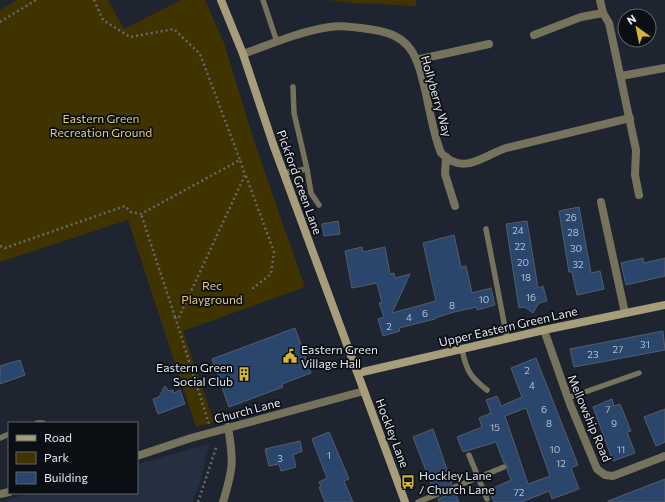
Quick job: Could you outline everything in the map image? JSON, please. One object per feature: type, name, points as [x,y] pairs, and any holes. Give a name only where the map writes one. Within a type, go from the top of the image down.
[{"type":"street","name":"Pickford Green Lane","points":[[221,0],[243,54],[284,173],[358,373]]},
{"type":"street","points":[[600,0],[603,13],[609,23],[630,118],[636,150],[635,175],[639,195]]},
{"type":"street","points":[[534,35],[581,17],[603,13]]},
{"type":"street","name":"Hollyberry Way","points":[[243,54],[277,42],[332,26],[382,30],[402,39],[416,60],[439,146],[446,157]]},
{"type":"street","points":[[416,60],[489,44]]},
{"type":"street","points":[[621,76],[665,68]]},
{"type":"street","points":[[446,157],[455,163],[472,163],[506,148],[630,118]]},
{"type":"street","points":[[446,157],[445,174],[455,206]]},
{"type":"street","points":[[601,202],[625,313]]},
{"type":"street","name":"Upper Eastern Green Lane","points":[[358,373],[507,338],[665,305]]},
{"type":"street","name":"Mellowship Road","points":[[544,330],[568,398],[598,469],[605,475],[613,476],[665,456]]},
{"type":"street","name":"Hockley Lane","points":[[358,373],[405,502]]},
{"type":"street","name":"Church Lane","points":[[138,456],[228,427],[364,391]]},
{"type":"street","points":[[223,502],[232,474],[233,463],[228,427]]},
{"type":"lane","points":[[262,0],[277,42]]},
{"type":"lane","points":[[293,86],[294,113],[307,168],[311,193],[318,205]]},
{"type":"lane","points":[[284,173],[307,168]]},
{"type":"lane","points":[[486,229],[507,338]]},
{"type":"lane","points":[[462,349],[466,368],[474,380],[487,390]]},
{"type":"lane","points":[[568,398],[639,373]]},
{"type":"lane","points":[[470,455],[487,499]]},
{"type":"lane","points":[[418,502],[504,467]]},
{"type":"path","points":[[0,22],[36,0]]},
{"type":"path","points":[[94,0],[103,20],[130,37],[174,29],[200,54],[274,252],[271,274],[252,289]]},
{"type":"path","points":[[0,246],[5,248],[125,206],[131,212],[142,214],[240,160]]},
{"type":"path","points":[[175,317],[179,317],[245,175]]},
{"type":"path","points":[[142,214],[211,432]]},
{"type":"path","points":[[198,502],[217,445]]},
{"type":"shaded area","points":[[209,444],[200,483],[192,502],[0,502],[28,494],[138,494],[138,464]]},
{"type":"green space","name":"Eastern Green Recreation Ground","points":[[17,0],[108,0],[124,29],[181,0],[205,0],[224,43],[254,141],[305,287],[183,331],[214,422],[196,427],[128,220],[0,262],[0,10]]},
{"type":"green space","points":[[328,0],[416,0],[416,6],[352,3]]},
{"type":"building","points":[[579,207],[591,273],[600,271],[604,289],[577,295],[572,272],[569,272],[559,211]]},
{"type":"building","points":[[338,221],[340,234],[324,236],[322,224]]},
{"type":"building","points":[[527,221],[538,288],[543,286],[547,301],[539,303],[533,313],[525,307],[519,308],[506,224]]},
{"type":"building","points":[[454,235],[461,267],[466,266],[472,293],[491,288],[495,305],[477,310],[477,307],[454,312],[435,319],[399,328],[400,331],[383,336],[378,319],[384,317],[379,303],[382,303],[377,283],[352,288],[345,251],[362,247],[363,252],[385,247],[390,274],[394,273],[395,278],[410,274],[392,313],[436,301],[423,243]]},
{"type":"building","points":[[643,258],[644,263],[665,258],[665,276],[626,285],[621,263]]},
{"type":"building","name":"Eastern Green Social Club","points":[[295,328],[311,373],[282,384],[283,387],[229,407],[212,359]]},
{"type":"building","points":[[663,331],[665,350],[574,367],[570,349]]},
{"type":"building","points":[[536,358],[578,465],[571,468],[579,489],[552,499],[549,491],[522,502],[494,502],[489,490],[511,480],[507,470],[508,466],[504,463],[496,442],[463,452],[457,437],[482,427],[479,418],[491,413],[486,400],[497,396],[501,406],[522,397],[511,368]],"holes":[[[526,408],[550,476],[528,484],[505,416]]]},
{"type":"building","points":[[20,360],[25,375],[0,384],[0,366]]},
{"type":"building","points":[[165,386],[169,391],[173,390],[174,393],[180,390],[185,404],[158,414],[153,399],[159,397]]},
{"type":"building","points":[[612,399],[614,406],[620,404],[631,431],[627,432],[635,453],[613,461],[593,407]]},
{"type":"building","points":[[665,409],[665,442],[656,446],[644,417]]},
{"type":"building","points":[[433,429],[452,484],[434,491],[413,437]]},
{"type":"building","points":[[329,432],[349,479],[344,481],[353,502],[325,502],[319,487],[321,486],[319,482],[327,478],[312,439]]},
{"type":"building","points":[[300,441],[302,451],[293,455],[296,467],[281,471],[279,464],[269,466],[265,449]]},
{"type":"building","points":[[665,479],[665,502],[608,502],[608,501]]},
{"type":"building","points":[[455,492],[459,502],[439,502],[438,499]]},
{"type":"place","name":"Eastern Green Village Hall","points":[[290,356]]},
{"type":"place","name":"Eastern Green Social Club","points":[[244,374]]},
{"type":"place","name":"Hockley Lane / Church Lane","points":[[408,482]]},
{"type":"park label","name":"Rec Playground","points":[[212,292]]}]
